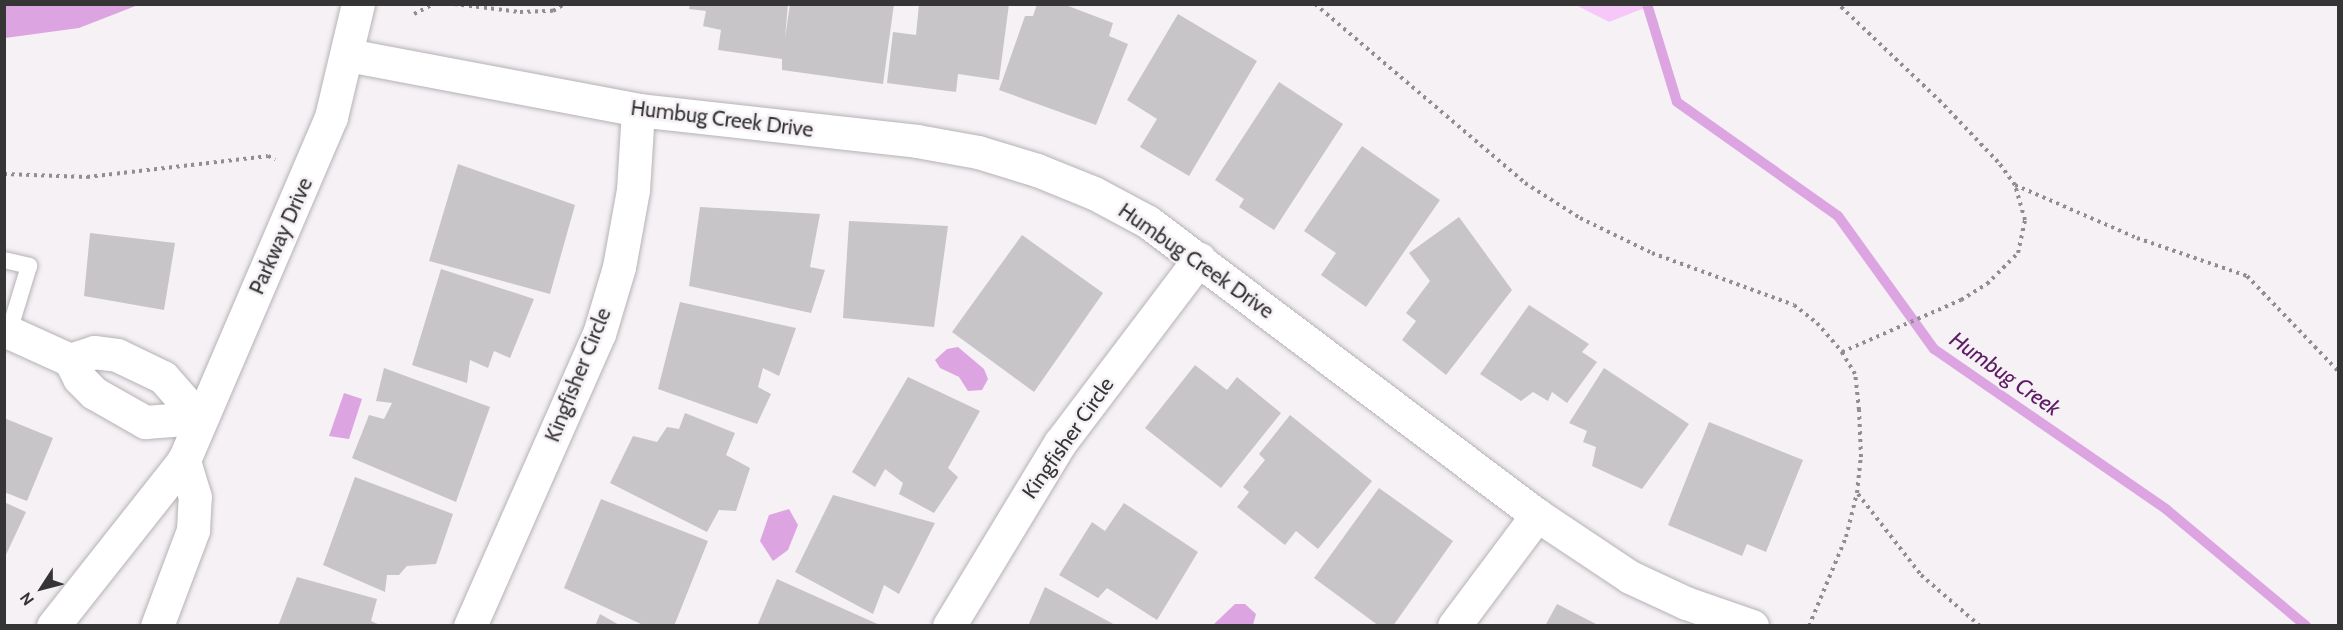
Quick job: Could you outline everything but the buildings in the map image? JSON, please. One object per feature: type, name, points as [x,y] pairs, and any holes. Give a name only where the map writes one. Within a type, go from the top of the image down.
[{"type":"street","name":"Parkway Drive","points":[[53,626],[184,460],[199,418],[309,172],[331,117],[348,55],[358,4]]},
{"type":"street","name":"Humbug Creek Drive","points":[[348,55],[638,110],[917,141],[978,152],[1094,193],[1148,222],[1537,515],[1630,577],[1686,603],[1752,626]]},
{"type":"street","name":"Kingfisher Circle","points":[[470,626],[599,334],[619,267],[633,190],[638,110]]},
{"type":"street","name":"Kingfisher Circle","points":[[949,626],[1060,443],[1199,259]]},
{"type":"street","points":[[7,331],[70,360],[79,378],[94,393],[145,422],[199,418]]},
{"type":"street","points":[[70,360],[94,352],[117,355],[163,377],[199,418]]},
{"type":"street","points":[[157,626],[193,530],[195,497],[184,460]]},
{"type":"street","points":[[1454,626],[1537,515]]},
{"type":"lane","points":[[4,260],[29,266],[7,331]]},
{"type":"path","points":[[414,14],[434,4]]},
{"type":"path","points":[[454,4],[520,12],[553,11],[564,4]]},
{"type":"path","points":[[1315,4],[1525,183],[1580,218],[1652,253],[1794,305],[1817,323],[1842,352],[1855,374],[1859,410],[1861,457],[1857,493],[1846,537],[1809,626]]},
{"type":"path","points":[[1838,4],[1941,102],[2015,185],[2137,238],[2247,276],[2338,371]]},
{"type":"path","points":[[4,174],[87,177],[268,156],[283,162]]},
{"type":"path","points":[[1842,352],[1883,332],[1961,300],[1987,284],[2018,253],[2025,220],[2015,185]]},
{"type":"path","points":[[1857,493],[1921,575],[1980,626]]},
{"type":"shaded area","points":[[1576,4],[1652,5],[1609,22]]},
{"type":"shaded area","points":[[4,5],[138,5],[79,28],[5,38]]},
{"type":"shaded area","points":[[958,347],[984,369],[988,379],[982,390],[968,391],[959,377],[940,368],[935,360],[947,349]]},
{"type":"shaded area","points":[[344,393],[362,399],[349,439],[329,436]]},
{"type":"shaded area","points":[[789,509],[798,525],[788,550],[773,561],[760,541],[769,515]]},
{"type":"shaded area","points":[[1235,604],[1245,604],[1256,614],[1253,625],[1213,625]]},
{"type":"waterway","name":"Humbug Creek","points":[[1647,4],[1677,102],[1838,216],[1934,349],[2167,510],[2306,626]]}]
